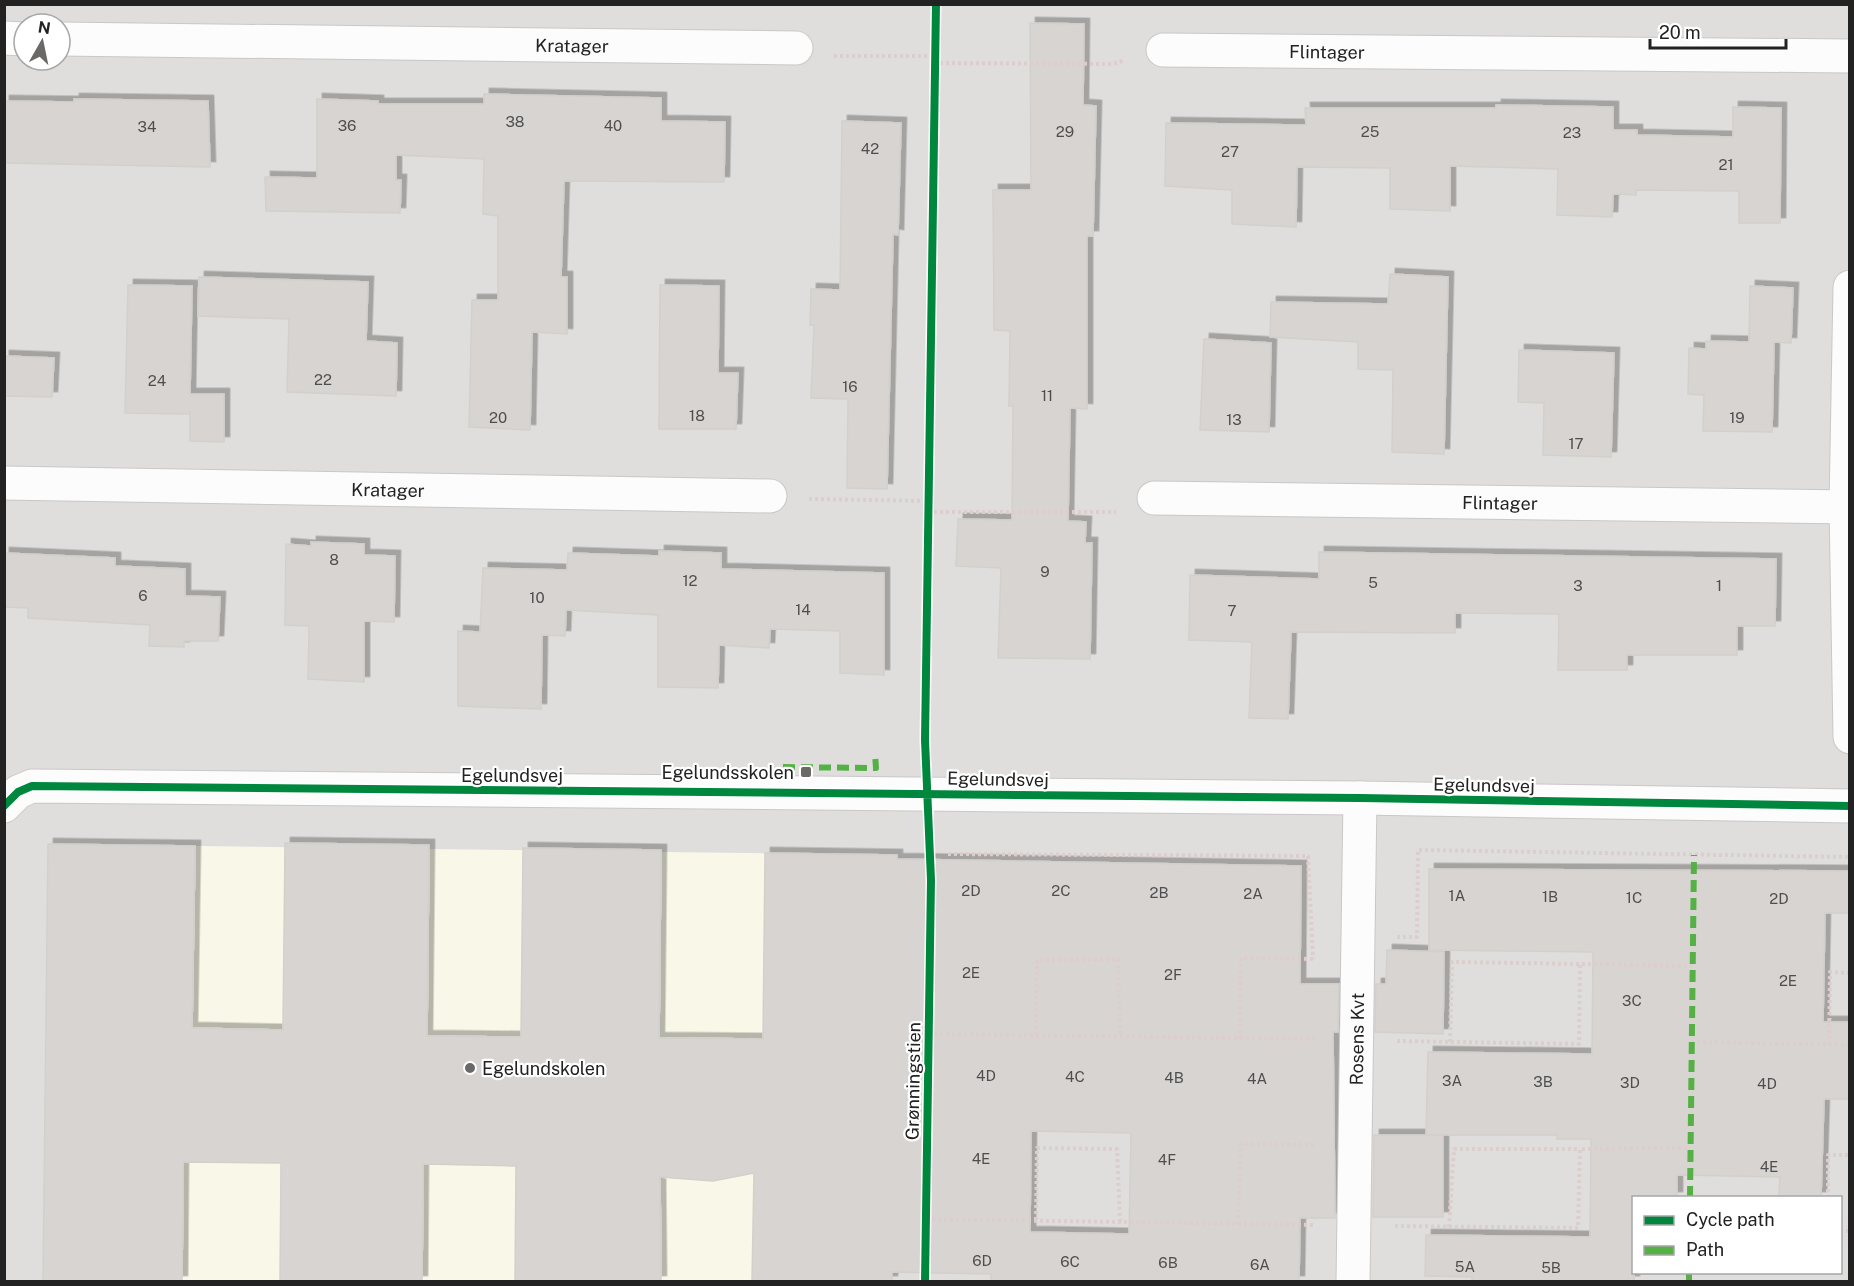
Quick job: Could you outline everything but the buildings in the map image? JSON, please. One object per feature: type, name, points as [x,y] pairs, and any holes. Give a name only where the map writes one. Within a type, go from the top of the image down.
[{"type":"street","name":"Kratager","points":[[72,39],[796,48]]},
{"type":"street","name":"Flintager","points":[[1163,50],[1850,56]]},
{"type":"street","points":[[1850,287],[1848,507],[1850,737]]},
{"type":"street","name":"Kratager","points":[[4,483],[770,496]]},
{"type":"street","name":"Flintager","points":[[1154,498],[1848,507]]},
{"type":"street","name":"Egelundsvej","points":[[5,803],[18,792],[32,786],[1360,798],[1850,806]]},
{"type":"street","name":"Rosens Kvt","points":[[1353,1281],[1360,798]]},
{"type":"path","points":[[934,75],[936,45]]},
{"type":"path","points":[[796,48],[824,56],[1113,64],[1163,50]]},
{"type":"path","points":[[928,489],[928,524]]},
{"type":"path","points":[[770,496],[819,500],[928,501]]},
{"type":"path","points":[[928,512],[1119,512],[1154,498]]},
{"type":"path","points":[[1358,936],[1417,937],[1418,850],[1850,857]]},
{"type":"path","points":[[948,854],[1308,856],[1313,959],[1240,958],[1240,1038]]},
{"type":"path","points":[[1036,1035],[1037,960],[1118,959],[1120,1036]]},
{"type":"path","points":[[1450,1042],[1452,962],[1692,966]]},
{"type":"path","points":[[928,1038],[1036,1035],[1579,1044],[1580,964]]},
{"type":"path","points":[[1829,1045],[1830,972],[1850,973]]},
{"type":"path","points":[[1691,1042],[1850,1045]]},
{"type":"path","points":[[1238,1224],[1241,1144],[1355,1146]]},
{"type":"path","points":[[1036,1220],[1037,1148],[1117,1149],[1120,1222]]},
{"type":"path","points":[[1449,1227],[1454,1149],[1580,1149]]},
{"type":"path","points":[[1827,1196],[1828,1155],[1850,1155]]},
{"type":"path","points":[[926,1208],[926,1230]]},
{"type":"shaded area","points":[[5,5],[1849,5],[1849,1281],[5,1281]]},
{"type":"shaded area","name":"Egelundskolen","points":[[48,844],[897,855],[892,1281],[43,1282]]},
{"type":"marked path","points":[[783,767],[876,768],[875,754]]},
{"type":"marked path","points":[[1690,1196],[1694,855]]},
{"type":"marked path","points":[[1689,1274],[1689,1282]]},
{"type":"cycle path","name":"Grønningstien","points":[[925,1282],[931,880],[925,740],[936,4]]},
{"type":"cycle path","points":[[4,806],[18,792],[32,786],[1360,798],[1850,806]]},
{"type":"place","name":"Egelundsskolen","points":[[806,772]]},
{"type":"place","name":"Egelundskolen","points":[[470,1068]]}]
